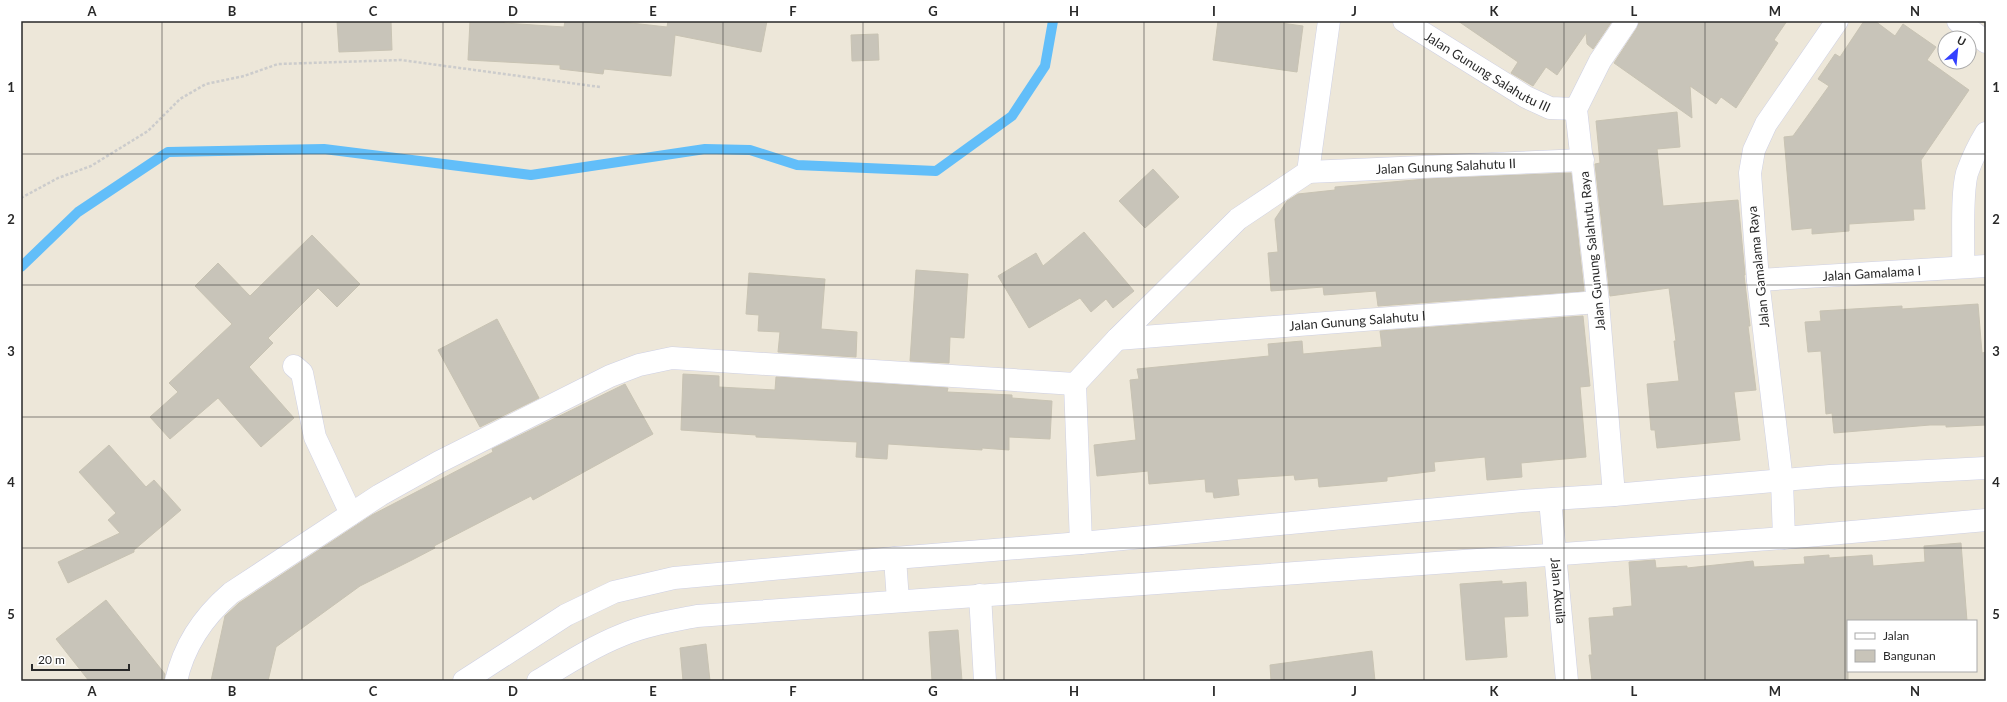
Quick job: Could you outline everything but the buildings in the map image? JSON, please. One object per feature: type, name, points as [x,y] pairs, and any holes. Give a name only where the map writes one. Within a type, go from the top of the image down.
[{"type":"street","points":[[1081,543],[1075,384],[1117,339],[1238,219],[1308,172],[1329,21]]},
{"type":"street","name":"Jalan Gunung Salahutu III","points":[[1404,21],[1526,97],[1550,108],[1576,109]]},
{"type":"street","points":[[1576,109],[1600,61],[1627,21]]},
{"type":"street","name":"Jalan Gamalama Raya","points":[[1784,538],[1782,481],[1758,280],[1750,173],[1754,150],[1766,124],[1837,21]]},
{"type":"street","points":[[1958,21],[1986,42]]},
{"type":"street","name":"Jalan Gunung Salahutu Raya","points":[[1576,109],[1598,302],[1614,495]]},
{"type":"street","points":[[1963,266],[1964,204],[1967,174],[1978,147],[1986,133]]},
{"type":"street","name":"Jalan Gunung Salahutu II","points":[[1308,172],[1583,160]]},
{"type":"street","name":"Jalan Gamalama I","points":[[1758,280],[1963,266],[1986,266]]},
{"type":"street","name":"Jalan Gunung Salahutu I","points":[[1117,339],[1598,302]]},
{"type":"street","points":[[176,681],[185,652],[197,629],[213,608],[231,593],[380,495],[439,462],[610,376],[639,365],[672,358],[1075,384]]},
{"type":"street","points":[[294,366],[302,373],[315,437],[351,514]]},
{"type":"street","points":[[464,681],[566,615],[614,592],[674,578],[1081,543],[1522,500],[1550,500],[1830,476],[1986,468]]},
{"type":"street","name":"Jalan Akuila","points":[[1550,500],[1567,681]]},
{"type":"street","points":[[538,681],[582,654],[623,634],[660,623],[697,616],[1784,538],[1986,520]]},
{"type":"street","points":[[895,558],[898,601]]},
{"type":"street","points":[[980,595],[985,681]]},
{"type":"path","points":[[21,198],[58,178],[91,166],[142,135],[180,99],[206,84],[244,76],[278,64],[401,60],[600,87]]},
{"type":"waterway","points":[[21,267],[78,212],[168,152],[324,149],[531,175],[705,149],[750,150],[797,165],[936,171],[1012,116],[1045,66],[1053,21]]}]
